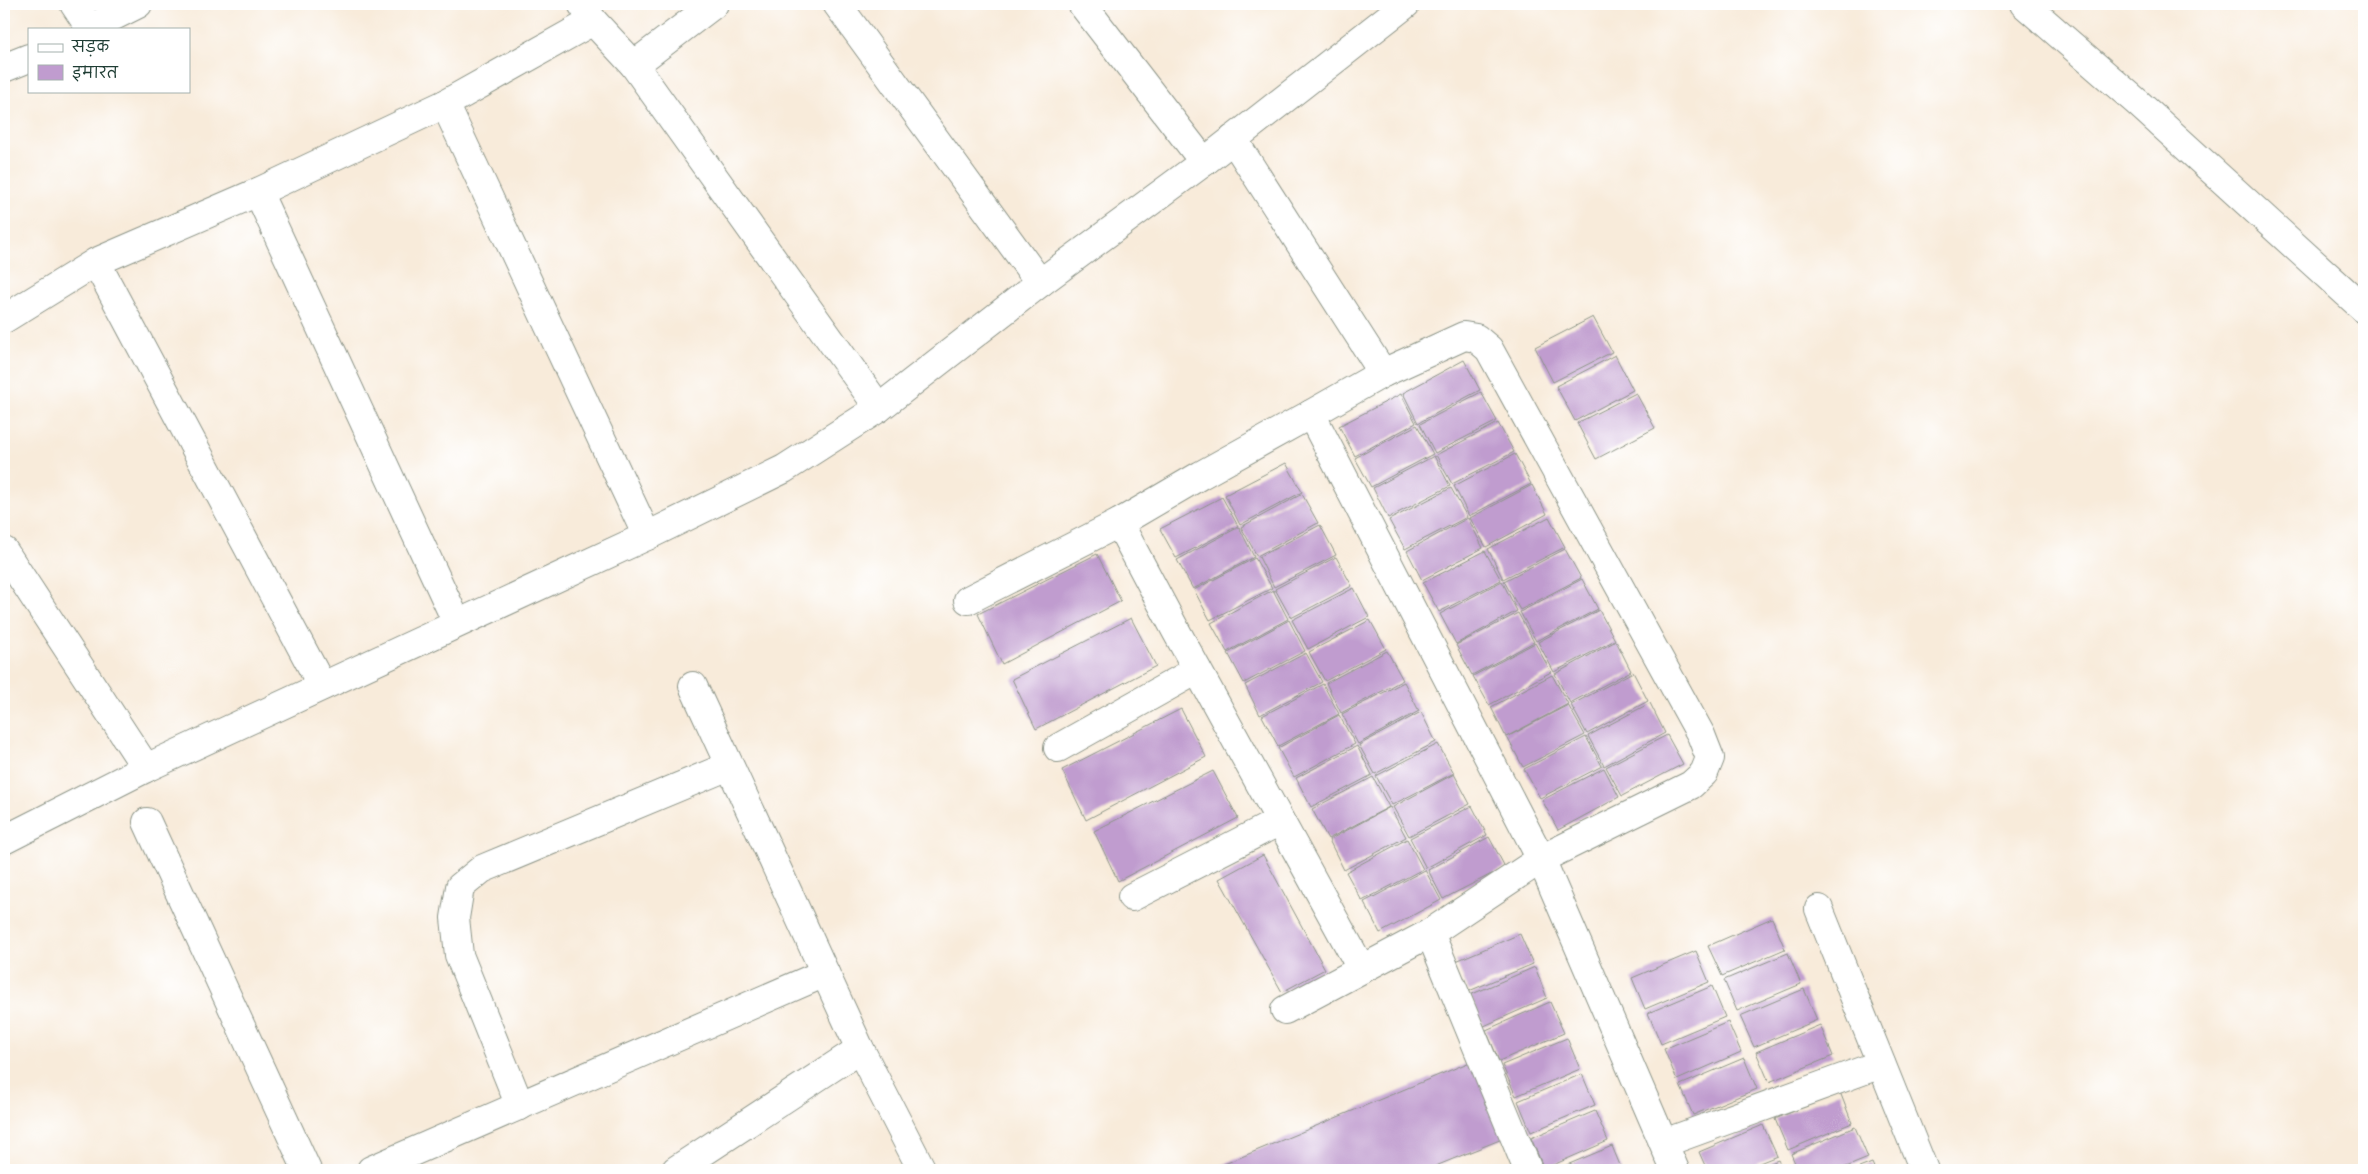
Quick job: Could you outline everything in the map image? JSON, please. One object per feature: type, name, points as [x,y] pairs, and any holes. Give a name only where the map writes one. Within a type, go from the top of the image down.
[{"type":"street","points":[[74,4],[89,28],[138,4]]},
{"type":"street","points":[[634,65],[714,4]]},
{"type":"street","points":[[837,4],[1040,283]]},
{"type":"street","points":[[1082,4],[1204,162]]},
{"type":"street","points":[[2024,4],[2138,103],[2364,308]]},
{"type":"street","points":[[4,840],[146,768],[647,536],[784,469],[879,408],[1040,283],[1204,162],[1388,9]]},
{"type":"street","points":[[5,316],[96,262],[258,192],[445,104],[587,12],[634,65],[879,408]]},
{"type":"street","points":[[4,68],[28,58]]},
{"type":"street","points":[[445,104],[647,536]]},
{"type":"street","points":[[1233,139],[1383,373]]},
{"type":"street","points":[[258,192],[456,623]]},
{"type":"street","points":[[96,262],[322,686]]},
{"type":"street","points":[[968,600],[1119,523],[1383,373],[1464,336],[1476,338],[1490,349],[1701,736],[1710,758],[1704,773],[1691,785],[1541,859],[1430,933],[1285,1010]]},
{"type":"street","points":[[1311,414],[1541,859],[1674,1170]]},
{"type":"street","points":[[1119,523],[1197,670],[1361,968]]},
{"type":"street","points":[[4,551],[146,768]]},
{"type":"street","points":[[1058,748],[1197,670]]},
{"type":"street","points":[[693,686],[860,1049],[922,1170]]},
{"type":"street","points":[[520,1106],[459,955],[455,918],[460,887],[482,869],[729,766]]},
{"type":"street","points":[[1132,897],[1280,821]]},
{"type":"street","points":[[147,822],[307,1170]]},
{"type":"street","points":[[1819,909],[1924,1170]]},
{"type":"street","points":[[1430,933],[1528,1170]]},
{"type":"street","points":[[371,1170],[825,973]]},
{"type":"street","points":[[676,1170],[860,1049]]},
{"type":"street","points":[[1664,1143],[1881,1064]]},
{"type":"building","points":[[1593,317],[1612,352],[1553,382],[1535,347]]},
{"type":"building","points":[[1615,355],[1633,390],[1575,421],[1556,386]]},
{"type":"building","points":[[1464,360],[1480,390],[1418,423],[1403,393]]},
{"type":"building","points":[[1481,392],[1497,421],[1435,453],[1420,424]]},
{"type":"building","points":[[1636,393],[1655,428],[1596,459],[1577,423]]},
{"type":"building","points":[[1401,394],[1416,423],[1355,456],[1339,426]]},
{"type":"building","points":[[1498,423],[1514,452],[1452,484],[1436,455]]},
{"type":"building","points":[[1417,425],[1433,454],[1371,487],[1355,458]]},
{"type":"building","points":[[1515,454],[1531,484],[1469,516],[1454,486]]},
{"type":"building","points":[[1434,456],[1450,486],[1388,518],[1373,488]]},
{"type":"building","points":[[1286,463],[1302,492],[1240,525],[1225,495]]},
{"type":"building","points":[[1532,485],[1547,514],[1486,547],[1470,518]]},
{"type":"building","points":[[1451,488],[1467,517],[1405,549],[1389,520]]},
{"type":"building","points":[[1302,494],[1318,523],[1257,556],[1241,527]]},
{"type":"building","points":[[1222,497],[1238,526],[1176,558],[1160,529]]},
{"type":"building","points":[[1549,517],[1565,547],[1503,579],[1488,549]]},
{"type":"building","points":[[1468,518],[1483,548],[1422,580],[1407,551]]},
{"type":"building","points":[[1320,525],[1336,555],[1274,587],[1259,557]]},
{"type":"building","points":[[1239,527],[1254,557],[1193,589],[1177,560]]},
{"type":"building","points":[[1565,549],[1581,578],[1520,610],[1504,581]]},
{"type":"building","points":[[1485,551],[1501,580],[1439,612],[1423,583]]},
{"type":"building","points":[[1097,554],[1121,601],[1002,664],[978,614]]},
{"type":"building","points":[[1336,557],[1352,586],[1291,618],[1275,589]]},
{"type":"building","points":[[1255,558],[1272,588],[1210,620],[1194,590]]},
{"type":"building","points":[[1582,579],[1598,609],[1536,641],[1520,612]]},
{"type":"building","points":[[1502,581],[1517,611],[1456,644],[1440,614]]},
{"type":"building","points":[[1354,588],[1369,617],[1308,649],[1292,620]]},
{"type":"building","points":[[1273,590],[1288,619],[1227,652],[1211,623]]},
{"type":"building","points":[[1599,610],[1615,640],[1554,672],[1538,642]]},
{"type":"building","points":[[1518,613],[1534,642],[1472,675],[1456,645]]},
{"type":"building","points":[[1131,618],[1156,666],[1036,729],[1012,679]]},
{"type":"building","points":[[1289,620],[1305,651],[1244,683],[1228,653]]},
{"type":"building","points":[[1370,620],[1386,649],[1325,681],[1309,652]]},
{"type":"building","points":[[1616,641],[1631,671],[1570,703],[1555,674]]},
{"type":"building","points":[[1535,643],[1551,672],[1489,705],[1473,676]]},
{"type":"building","points":[[1387,651],[1403,680],[1341,713],[1326,683]]},
{"type":"building","points":[[1306,653],[1322,682],[1260,715],[1245,685]]},
{"type":"building","points":[[1633,672],[1648,701],[1587,734],[1571,705]]},
{"type":"building","points":[[1552,675],[1568,704],[1506,737],[1491,707]]},
{"type":"building","points":[[1404,682],[1419,711],[1358,744],[1342,714]]},
{"type":"building","points":[[1323,684],[1339,714],[1278,746],[1262,716]]},
{"type":"building","points":[[1650,703],[1665,733],[1604,766],[1588,736]]},
{"type":"building","points":[[1568,705],[1585,735],[1523,767],[1507,737]]},
{"type":"building","points":[[1181,709],[1206,757],[1086,820],[1062,770]]},
{"type":"building","points":[[1421,712],[1436,742],[1375,774],[1359,745]]},
{"type":"building","points":[[1339,715],[1355,744],[1294,777],[1278,748]]},
{"type":"building","points":[[1667,735],[1683,764],[1622,796],[1606,767]]},
{"type":"building","points":[[1586,737],[1602,766],[1540,798],[1524,769]]},
{"type":"building","points":[[1438,744],[1454,773],[1392,805],[1376,776]]},
{"type":"building","points":[[1357,746],[1372,775],[1311,807],[1296,778]]},
{"type":"building","points":[[1604,768],[1619,797],[1558,830],[1542,800]]},
{"type":"building","points":[[1213,771],[1238,818],[1118,881],[1094,831]]},
{"type":"building","points":[[1454,774],[1470,804],[1409,836],[1393,807]]},
{"type":"building","points":[[1373,777],[1389,807],[1328,839],[1312,809]]},
{"type":"building","points":[[1472,806],[1487,835],[1426,868],[1410,838]]},
{"type":"building","points":[[1390,807],[1406,837],[1344,870],[1329,840]]},
{"type":"building","points":[[1489,837],[1505,867],[1443,899],[1428,870]]},
{"type":"building","points":[[1407,839],[1423,869],[1362,901],[1346,872]]},
{"type":"building","points":[[1263,855],[1325,969],[1282,992],[1219,879]]},
{"type":"building","points":[[1425,870],[1441,900],[1380,933],[1364,902]]},
{"type":"building","points":[[1772,918],[1785,949],[1722,976],[1708,946]]},
{"type":"building","points":[[1520,934],[1533,964],[1469,991],[1456,961]]},
{"type":"building","points":[[1696,951],[1709,982],[1645,1009],[1632,978]]},
{"type":"building","points":[[1788,953],[1801,984],[1737,1011],[1724,980]]},
{"type":"building","points":[[1535,967],[1547,998],[1484,1026],[1470,995]]},
{"type":"building","points":[[1712,986],[1725,1017],[1661,1044],[1648,1013]]},
{"type":"building","points":[[1804,989],[1817,1020],[1754,1047],[1740,1016]]},
{"type":"building","points":[[1550,1002],[1564,1033],[1499,1061],[1486,1030]]},
{"type":"building","points":[[1728,1022],[1741,1052],[1677,1080],[1664,1049]]},
{"type":"building","points":[[1820,1025],[1833,1056],[1769,1082],[1756,1052]]},
{"type":"building","points":[[1567,1038],[1580,1069],[1516,1096],[1502,1065]]},
{"type":"building","points":[[1744,1058],[1757,1089],[1693,1115],[1680,1085]]},
{"type":"building","points":[[1475,1060],[1507,1137],[1426,1170],[1210,1170]]},
{"type":"building","points":[[1582,1074],[1595,1105],[1531,1132],[1518,1101]]},
{"type":"building","points":[[1840,1092],[1852,1123],[1788,1150],[1775,1119]]},
{"type":"building","points":[[1595,1111],[1608,1141],[1544,1169],[1531,1138]]},
{"type":"building","points":[[1763,1125],[1777,1156],[1742,1170],[1707,1170],[1699,1152]]},
{"type":"building","points":[[1855,1127],[1868,1158],[1839,1170],[1798,1170],[1791,1154]]},
{"type":"building","points":[[1612,1146],[1622,1170],[1555,1170]]},
{"type":"building","points":[[1778,1160],[1783,1170],[1754,1170]]},
{"type":"building","points":[[1872,1163],[1875,1170],[1854,1170]]}]
